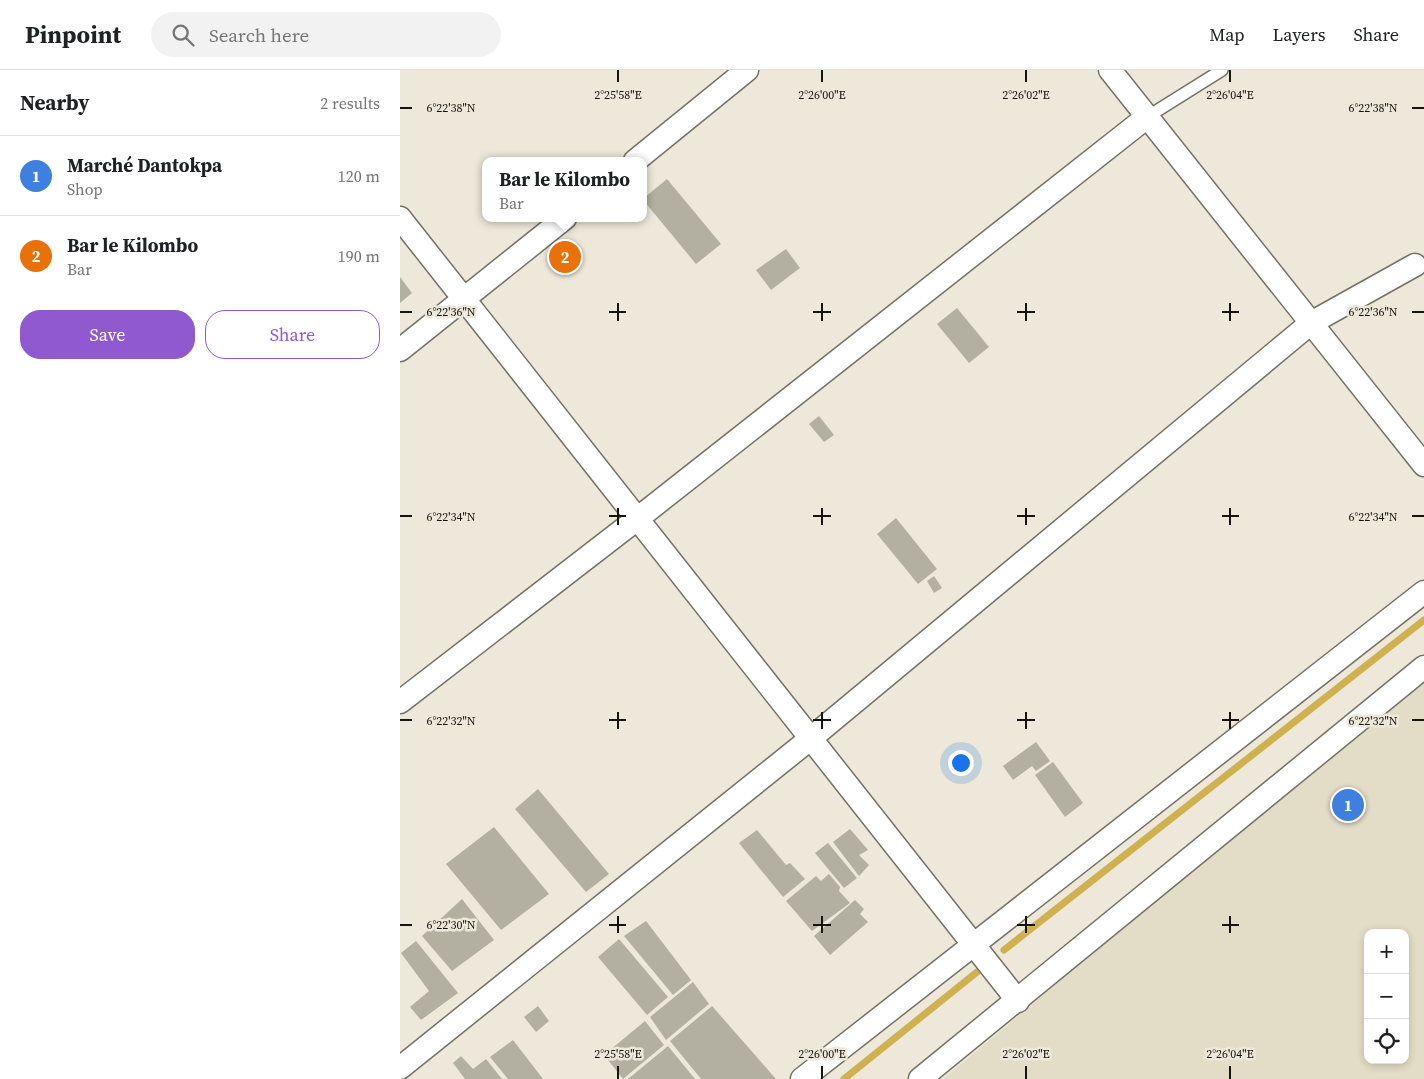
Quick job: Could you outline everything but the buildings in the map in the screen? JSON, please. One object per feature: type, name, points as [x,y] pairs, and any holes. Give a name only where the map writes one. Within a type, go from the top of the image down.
[{"type":"street","points":[[641,157],[747,70]]},
{"type":"street","points":[[1110,70],[1424,465]]},
{"type":"street","points":[[400,702],[1147,117]]},
{"type":"street","points":[[400,218],[1018,1001]]},
{"type":"street","points":[[400,350],[560,222]]},
{"type":"street","points":[[400,1068],[810,739],[1311,323],[1415,265]]},
{"type":"street","points":[[802,1079],[1424,592]]},
{"type":"street","points":[[920,1079],[1018,1001],[1424,667]]},
{"type":"lane","points":[[1147,117],[1222,70]]},
{"type":"shaded area","points":[[1424,678],[1424,1079],[943,1079]]},
{"type":"waterway","points":[[1004,950],[1424,620]]},
{"type":"waterway","points":[[844,1079],[977,972]]},
{"type":"place","name":"Bar le Kilombo","points":[[565,257]]},
{"type":"place","name":"Marché Dantokpa","points":[[1348,805]]}]
